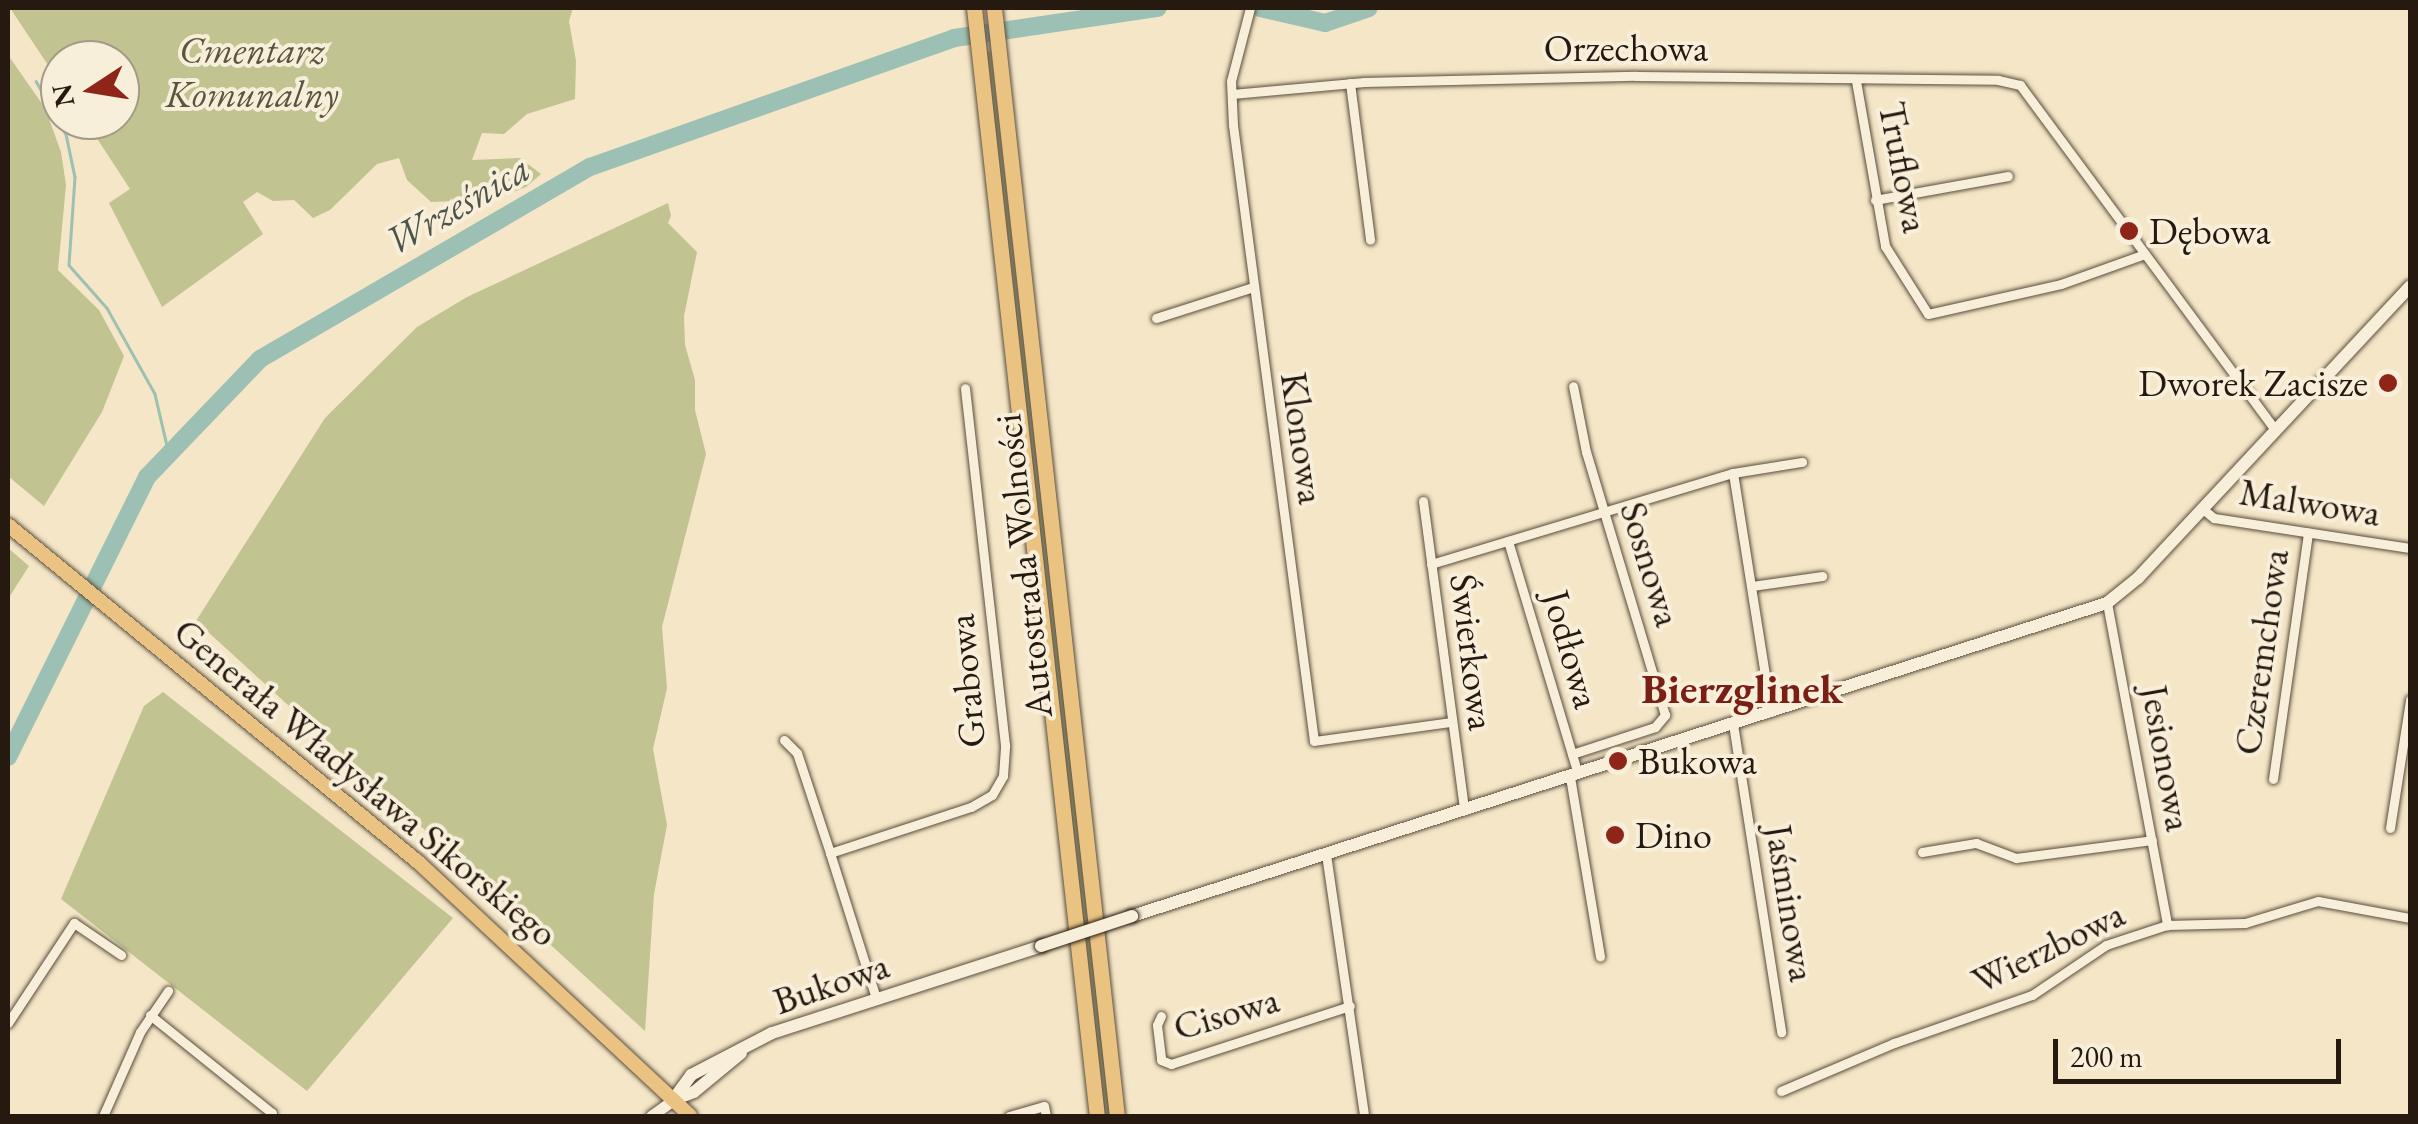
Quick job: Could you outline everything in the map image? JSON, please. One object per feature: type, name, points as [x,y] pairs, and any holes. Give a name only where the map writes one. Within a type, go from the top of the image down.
[{"type":"highway","name":"Autostrada Wolności","points":[[994,9],[1117,1116]]},
{"type":"highway","name":"Autostrada Wolności","points":[[974,11],[1097,1116]]},
{"type":"main road","points":[[1326,854],[2107,602],[2138,578],[2204,510],[2410,286]]},
{"type":"main road","name":"Generała Władysława Sikorskiego","points":[[8,525],[429,872],[690,1116]]},
{"type":"main road","name":"Bukowa","points":[[673,1100],[691,1075],[754,1042],[876,998],[1326,854]]},
{"type":"street","name":"Klonowa","points":[[1249,10],[1232,94],[1253,287],[1314,741],[1452,722]]},
{"type":"street","name":"Orzechowa","points":[[1232,94],[1350,83],[1636,76],[1998,80],[2020,85],[2146,254]]},
{"type":"street","name":"Truflowa","points":[[1856,81],[1884,246],[1928,314],[2061,284],[2146,254]]},
{"type":"street","points":[[1350,83],[1370,240]]},
{"type":"street","points":[[1875,200],[2008,176]]},
{"type":"street","points":[[2146,254],[2276,431]]},
{"type":"street","points":[[1156,318],[1253,287]]},
{"type":"street","name":"Sosnowa","points":[[1572,754],[1654,727],[1666,714],[1604,512],[1573,386]]},
{"type":"street","name":"Grabowa","points":[[830,853],[970,808],[992,795],[1004,776],[1005,745],[964,388]]},
{"type":"street","points":[[1431,564],[1733,474],[1802,462]]},
{"type":"street","points":[[1733,474],[1771,712]]},
{"type":"street","name":"Świerkowa","points":[[1423,502],[1464,810]]},
{"type":"street","name":"Malwowa","points":[[2204,510],[2214,518],[2410,548]]},
{"type":"street","name":"Czeremchowa","points":[[2274,779],[2308,532]]},
{"type":"street","name":"Jodłowa","points":[[1508,540],[1572,754],[1600,957]]},
{"type":"street","points":[[1752,586],[1822,576]]},
{"type":"street","name":"Jesionowa","points":[[2107,602],[2167,925]]},
{"type":"street","points":[[2390,828],[2410,700]]},
{"type":"street","name":"Jaśminowa","points":[[1733,724],[1780,1032]]},
{"type":"street","points":[[784,740],[797,754],[876,998]]},
{"type":"street","points":[[1922,852],[1976,842],[2016,858],[2152,840]]},
{"type":"street","points":[[1326,854],[1364,1116]]},
{"type":"street","name":"Wierzbowa","points":[[1780,1091],[1894,1043],[2032,995],[2106,944],[2167,925],[2246,923],[2318,901],[2410,918]]},
{"type":"street","points":[[8,1023],[74,924],[121,954]]},
{"type":"street","points":[[102,1116],[150,1015],[168,991]]},
{"type":"street","name":"Cisowa","points":[[1161,1016],[1157,1024],[1161,1060],[1171,1064],[1350,1006]]},
{"type":"street","points":[[150,1015],[272,1113],[269,1116]]},
{"type":"street","points":[[650,1116],[673,1100]]},
{"type":"street","points":[[1008,1116],[1044,1106],[1046,1116]]},
{"type":"green space","name":"Cmentarz Komunalny","points":[[10,8],[573,8],[569,21],[576,61],[575,99],[527,114],[504,134],[482,133],[472,160],[520,158],[541,174],[526,187],[495,199],[431,202],[407,180],[399,158],[377,164],[330,210],[313,218],[294,200],[273,201],[257,192],[243,202],[263,234],[162,307],[109,203],[130,189],[98,140],[140,140],[140,40],[40,40],[40,53]]},
{"type":"green space","points":[[991,51],[1089,923],[1081,925],[984,52]]},
{"type":"green space","points":[[8,55],[40,101],[40,140],[57,140],[61,152],[66,185],[58,270],[99,310],[124,356],[102,412],[44,506],[8,476]]},
{"type":"green space","points":[[668,203],[668,223],[697,252],[684,316],[685,345],[695,380],[695,410],[706,454],[662,627],[667,688],[653,749],[667,825],[654,894],[645,1031],[196,621],[325,418],[417,327],[467,297]]},
{"type":"green space","points":[[8,548],[29,566],[8,599]]},
{"type":"green space","points":[[163,692],[453,918],[307,1091],[61,899],[144,706]]},
{"type":"green space","points":[[1091,938],[1111,1116],[1103,1116],[1083,941]]},
{"type":"waterway","name":"Wrześnica","points":[[8,757],[147,477],[260,359],[590,167],[954,38],[1158,8]]},
{"type":"waterway","name":"Wrześnica","points":[[1260,8],[1325,23],[1369,8]]},
{"type":"waterway","points":[[36,81],[66,134],[75,177],[69,265],[107,308],[155,394],[169,454]]},
{"type":"place","name":"Dębowa","points":[[2129,231]]},
{"type":"place","name":"Dworek Zacisze","points":[[2388,383]]},
{"type":"place","name":"Bukowa","points":[[1618,761]]},
{"type":"place","name":"Dino","points":[[1615,835]]},
{"type":"district","name":"Bierzglinek","points":[[1742,689]]}]
